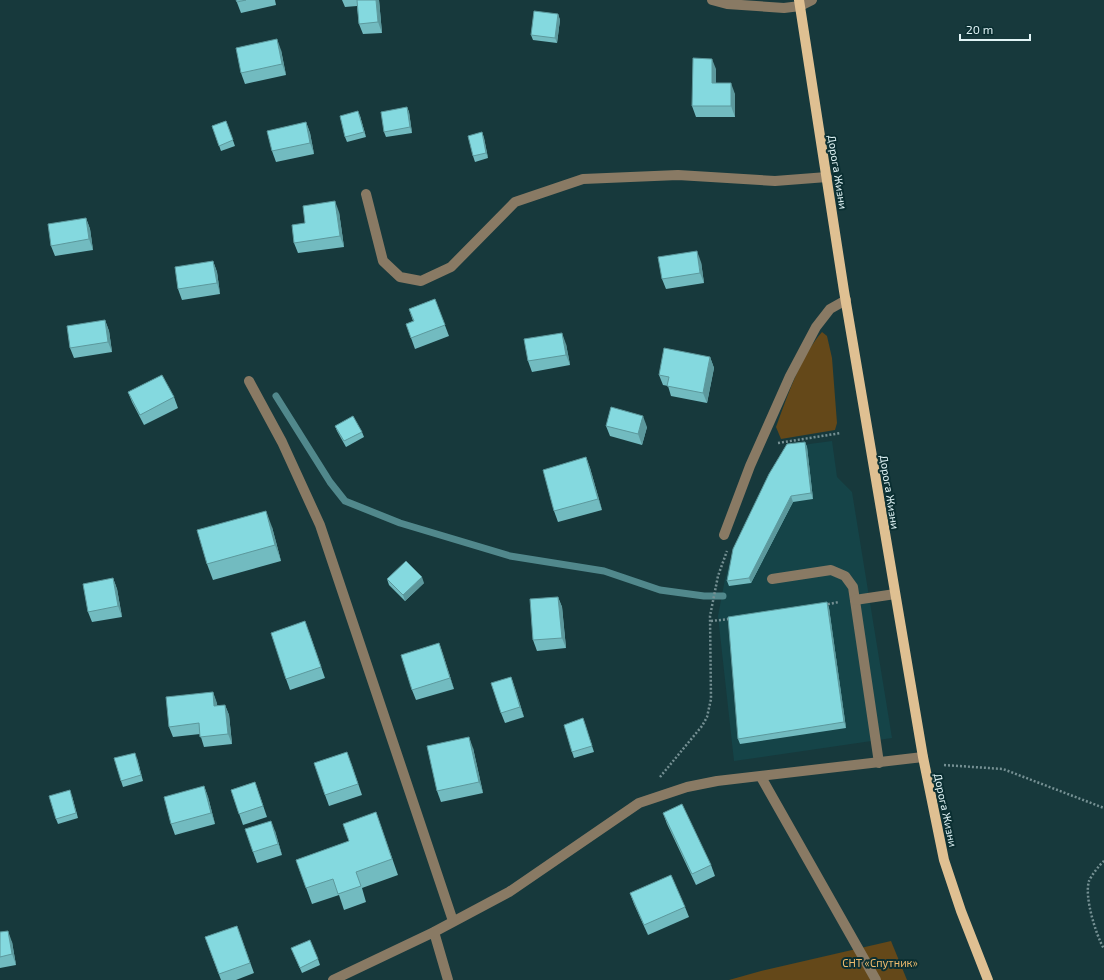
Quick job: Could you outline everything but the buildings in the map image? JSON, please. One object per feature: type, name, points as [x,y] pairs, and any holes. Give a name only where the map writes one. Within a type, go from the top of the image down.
[{"type":"main road","name":"Дорога Жизни","points":[[800,3],[846,300],[922,758],[944,860],[961,911],[988,980]]},
{"type":"street","points":[[712,0],[727,4],[753,3],[784,8],[812,0]]},
{"type":"street","points":[[366,194],[383,261],[400,277],[421,281],[451,266],[515,202],[584,179],[678,175],[775,180],[827,177]]},
{"type":"street","points":[[724,535],[750,466],[790,376],[816,327],[830,309],[846,300]]},
{"type":"street","points":[[249,380],[282,442],[320,525],[453,920]]},
{"type":"street","points":[[772,579],[831,570],[845,576],[853,587],[879,763]]},
{"type":"street","points":[[855,600],[895,594]]},
{"type":"street","points":[[333,980],[434,932],[453,920],[509,892],[639,804],[695,786],[717,781],[922,758]]},
{"type":"street","points":[[761,777],[876,980]]},
{"type":"street","points":[[434,932],[448,980]]},
{"type":"path","points":[[777,443],[841,433]]},
{"type":"path","points":[[658,780],[702,726],[707,717],[711,699],[710,616],[718,576],[728,549]]},
{"type":"path","points":[[817,606],[855,600]]},
{"type":"path","points":[[711,622],[733,618]]},
{"type":"path","points":[[944,765],[1003,769],[1104,808]]},
{"type":"path","points":[[1104,862],[1089,881],[1088,904],[1104,950]]},
{"type":"shaded area","points":[[832,441],[837,477],[852,492],[892,738],[734,761],[718,616],[732,553],[787,447]]},
{"type":"green space","points":[[822,332],[827,336],[832,358],[837,423],[835,430],[781,439],[776,427],[785,402],[807,353]]},
{"type":"green space","name":"СНТ «Спутник»","points":[[891,941],[907,980],[729,980],[761,971]]},
{"type":"waterway","points":[[276,396],[330,482],[345,501],[400,523],[510,556],[604,571],[660,590],[704,596],[723,596]]}]
